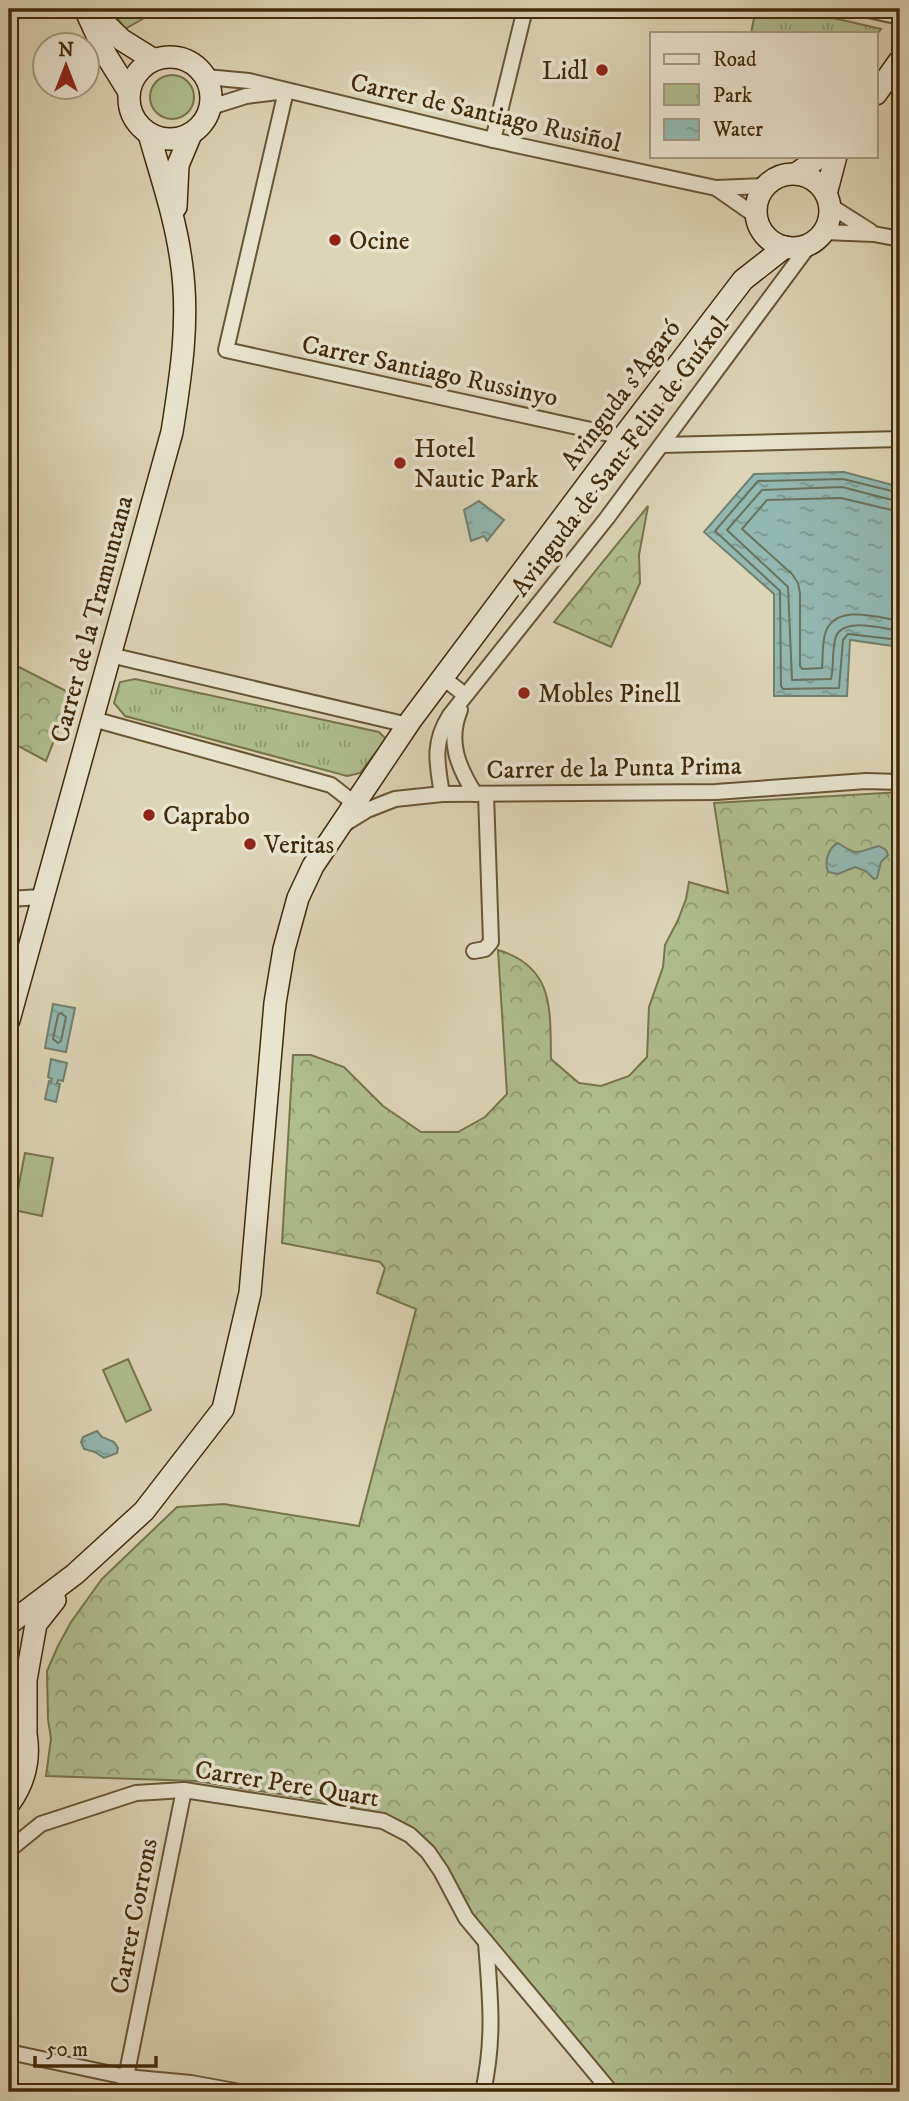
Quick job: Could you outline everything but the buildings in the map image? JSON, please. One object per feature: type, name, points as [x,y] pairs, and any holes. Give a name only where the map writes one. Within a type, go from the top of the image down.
[{"type":"main road","points":[[87,9],[122,40],[154,60]]},
{"type":"main road","points":[[87,9],[106,55],[129,92]]},
{"type":"main road","points":[[171,57],[183,59],[198,68],[206,77],[211,91],[211,107],[204,122],[191,134],[170,140],[149,134],[139,127],[129,104],[129,92],[137,73],[154,60],[171,57]]},
{"type":"main road","points":[[878,91],[900,60]]},
{"type":"main road","name":"Carrer de la Tramuntana","points":[[9,1020],[172,432],[183,360],[185,307],[182,262],[176,226],[149,134]]},
{"type":"main road","name":"Carrer de la Tramuntana","points":[[176,226],[178,165],[191,134]]},
{"type":"main road","points":[[796,174],[818,158]]},
{"type":"main road","points":[[758,222],[770,241],[785,247],[798,248],[817,238],[829,219],[828,199],[836,158]]},
{"type":"main road","points":[[743,280],[758,222],[757,200],[765,186],[779,176],[796,174],[813,180],[828,199]]},
{"type":"main road","points":[[743,280],[785,247]]},
{"type":"main road","name":"Avinguda s'Agaró","points":[[75,1574],[144,1511],[223,1409],[250,1293],[275,1003],[284,949],[303,887],[313,866],[442,677],[743,280]]},
{"type":"main road","points":[[9,1624],[75,1574]]},
{"type":"main road","points":[[9,1804],[20,1786],[26,1768],[26,1680],[36,1624],[75,1574]]},
{"type":"main road","points":[[9,1695],[21,1715],[26,1731]]},
{"type":"street","points":[[493,140],[525,9]]},
{"type":"street","points":[[864,9],[900,17]]},
{"type":"street","name":"Carrer de Santiago Rusiñol","points":[[206,77],[249,81],[493,140],[716,188],[765,186]]},
{"type":"street","name":"Carrer de Santiago Rusiñol","points":[[211,107],[246,96],[286,91]]},
{"type":"street","name":"Carrer Santiago Russinyo","points":[[286,91],[226,350],[623,437]]},
{"type":"street","name":"Carrer de Santiago Rusiñol","points":[[716,188],[758,222]]},
{"type":"street","points":[[828,199],[874,234]]},
{"type":"street","points":[[817,238],[874,234],[900,239]]},
{"type":"street","name":"Avinguda de Sant Feliu de Guíxol","points":[[442,794],[437,763],[439,733],[465,695],[607,518],[817,238]]},
{"type":"street","points":[[662,445],[900,439]]},
{"type":"street","points":[[110,655],[408,725]]},
{"type":"street","points":[[442,677],[465,695]]},
{"type":"street","name":"Avinguda de Sant Feliu de Guíxol","points":[[465,695],[455,720],[453,746],[459,767],[480,794]]},
{"type":"street","points":[[93,719],[331,785],[354,803]]},
{"type":"street","name":"Carrer de la Punta Prima","points":[[336,829],[368,810],[395,799],[442,794],[716,792],[866,781],[900,782]]},
{"type":"street","points":[[474,951],[485,949],[491,942],[480,794]]},
{"type":"street","points":[[9,899],[41,897]]},
{"type":"street","name":"Carrer Pere Quart","points":[[9,1850],[41,1824],[135,1793],[184,1790],[383,1822],[410,1835],[428,1852],[466,1917],[611,2092]]},
{"type":"street","name":"Carrer Corrons","points":[[123,2092],[184,1790]]},
{"type":"street","points":[[483,2092],[491,2059],[492,2015],[486,1942]]},
{"type":"street","points":[[9,2052],[126,2077],[191,2083],[240,2092]]},
{"type":"green space","points":[[111,9],[150,9],[153,13],[125,29]]},
{"type":"green space","points":[[756,9],[794,9],[881,29],[878,33],[751,32]]},
{"type":"green space","points":[[172,75],[181,76],[188,81],[193,88],[193,106],[188,113],[181,118],[172,119],[163,118],[156,113],[151,106],[150,97],[151,88],[156,81],[163,76]]},
{"type":"green space","points":[[648,506],[639,555],[640,583],[611,647],[554,622]]},
{"type":"green space","points":[[9,662],[72,694],[46,761],[9,741]]},
{"type":"green space","points":[[135,679],[379,732],[386,739],[360,773],[347,776],[125,716],[114,703],[120,682]]},
{"type":"green space","points":[[900,792],[900,2092],[611,2092],[487,1942],[419,1839],[349,1805],[196,1781],[46,1776],[51,1739],[47,1671],[71,1622],[102,1579],[177,1507],[224,1504],[359,1526],[416,1309],[377,1293],[385,1268],[380,1262],[282,1243],[293,1055],[311,1055],[344,1067],[383,1106],[421,1132],[458,1132],[485,1117],[507,1094],[498,950],[517,958],[530,967],[540,979],[549,1008],[551,1059],[579,1083],[601,1086],[629,1076],[647,1057],[649,1007],[663,967],[665,945],[686,899],[689,882],[728,893],[714,803]]},
{"type":"green space","points":[[25,1153],[53,1158],[42,1216],[14,1210]]},
{"type":"green space","points":[[128,1359],[151,1410],[126,1422],[103,1370]]},
{"type":"water","points":[[844,472],[900,487],[900,647],[850,640],[847,696],[774,696],[774,594],[704,532],[754,474]]},
{"type":"water","points":[[479,501],[504,520],[487,541],[484,536],[471,541],[464,510]]},
{"type":"water","points":[[838,843],[854,852],[879,846],[886,850],[888,855],[881,862],[877,878],[874,879],[866,871],[855,867],[838,874],[828,872],[828,856]]},
{"type":"water","points":[[53,1004],[75,1008],[66,1052],[45,1048]]},
{"type":"water","points":[[51,1059],[67,1063],[63,1081],[58,1080],[57,1083],[60,1084],[56,1102],[45,1099],[49,1081],[52,1079],[48,1077]]},
{"type":"water","points":[[97,1431],[102,1437],[114,1442],[118,1448],[117,1453],[104,1458],[84,1449],[81,1442],[83,1437]]},
{"type":"place","name":"Lidl","points":[[602,70]]},
{"type":"place","name":"Ocine","points":[[335,240]]},
{"type":"place","name":"Hotel Nautic Park","points":[[400,463]]},
{"type":"place","name":"Mobles Pinell","points":[[524,693]]},
{"type":"place","name":"Caprabo","points":[[149,815]]},
{"type":"place","name":"Veritas","points":[[250,844]]}]
